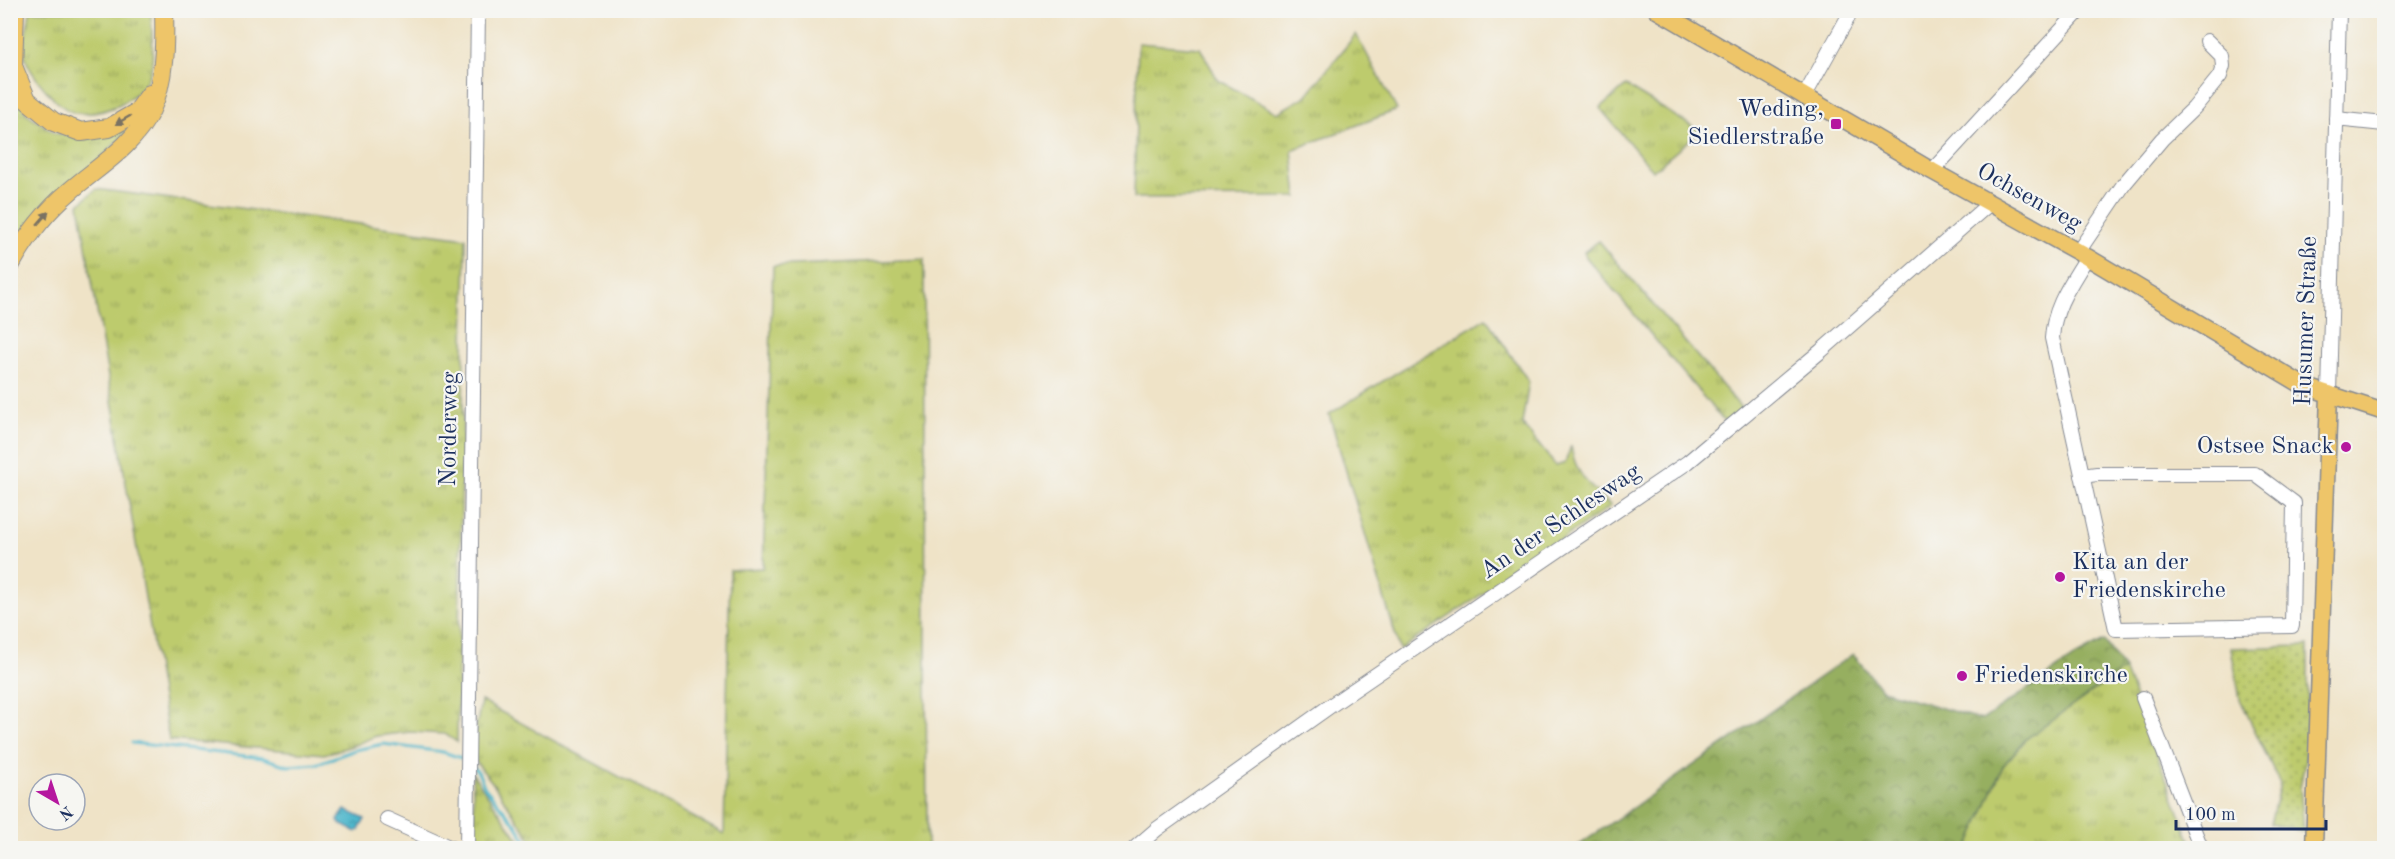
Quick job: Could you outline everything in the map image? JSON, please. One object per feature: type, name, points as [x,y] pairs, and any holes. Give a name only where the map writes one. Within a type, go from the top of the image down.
[{"type":"highway","points":[[15,10],[13,66],[27,100],[54,122],[81,132],[109,128],[137,112],[161,77]]},
{"type":"highway","points":[[10,266],[21,245],[45,214],[130,142],[152,108],[161,77],[165,14]]},
{"type":"main road","name":"Ochsenweg","points":[[1657,10],[2304,386],[2385,412]]},
{"type":"main road","name":"Husumer Straße","points":[[2314,849],[2329,394]]},
{"type":"street","name":"Norderweg","points":[[467,849],[478,10]]},
{"type":"street","points":[[1804,97],[1851,10]]},
{"type":"street","points":[[1932,171],[2080,10]]},
{"type":"street","name":"Husumer Straße","points":[[2329,394],[2339,10]]},
{"type":"street","points":[[2082,476],[2097,474],[2255,474],[2294,503],[2292,626],[2115,629],[2052,338],[2057,306],[2082,255],[2124,184],[2162,140],[2194,108],[2220,76],[2223,66],[2222,57],[2206,41]]},
{"type":"street","points":[[2336,119],[2385,124]]},
{"type":"street","name":"An der Schleswag","points":[[1135,849],[1157,829],[1333,704],[1688,462],[1821,351],[1990,203]]},
{"type":"street","points":[[2143,698],[2201,849]]},
{"type":"street","points":[[387,819],[451,849]]},
{"type":"green space","points":[[30,11],[151,11],[153,57],[147,80],[131,97],[110,109],[87,113],[76,113],[69,110],[44,88],[26,60],[24,47]]},
{"type":"green space","points":[[1356,34],[1397,110],[1292,150],[1297,197],[1134,198],[1138,43],[1200,48],[1218,80],[1277,113],[1306,96]]},
{"type":"green space","points":[[10,75],[26,113],[55,133],[87,139],[143,114],[10,255]]},
{"type":"green space","points":[[1626,86],[1700,131],[1653,171],[1600,108]]},
{"type":"green space","points":[[96,189],[466,238],[457,742],[445,734],[410,732],[376,736],[324,754],[169,740],[79,204]]},
{"type":"green space","points":[[1599,241],[1743,410],[1726,424],[1586,257],[1584,252]]},
{"type":"green space","points":[[924,259],[927,848],[537,848],[492,782],[471,756],[481,701],[724,834],[730,570],[763,568],[773,266]]},
{"type":"green space","points":[[1486,318],[1529,382],[1522,424],[1556,466],[1565,463],[1571,446],[1580,473],[1611,506],[1400,650],[1329,414]]},
{"type":"green space","points":[[2104,641],[2124,669],[2026,739],[2003,766],[1968,848],[1575,848],[1853,654],[1882,690],[1982,720],[2075,657]]},
{"type":"green space","points":[[2308,646],[2308,744],[2300,788],[2304,831],[2270,824],[2280,784],[2240,699],[2231,648]]},
{"type":"green space","points":[[2124,669],[2193,848],[1968,848],[2003,766],[2026,739]]},
{"type":"green space","points":[[472,773],[523,846],[524,848],[476,848]]},
{"type":"water","points":[[345,810],[365,819],[356,832],[339,823],[338,820]]},
{"type":"waterway","points":[[132,743],[263,758],[288,766],[316,764],[355,750],[383,744],[443,752],[464,759]]},
{"type":"waterway","points":[[473,767],[478,772],[485,788],[514,822],[531,848]]},
{"type":"place","name":"Weding, Siedlerstraße","points":[[1836,124]]},
{"type":"place","name":"Ostsee Snack","points":[[2346,447]]},
{"type":"place","name":"Kita an der Friedenskirche","points":[[2060,577]]},
{"type":"place","name":"Friedenskirche","points":[[1962,676]]}]
